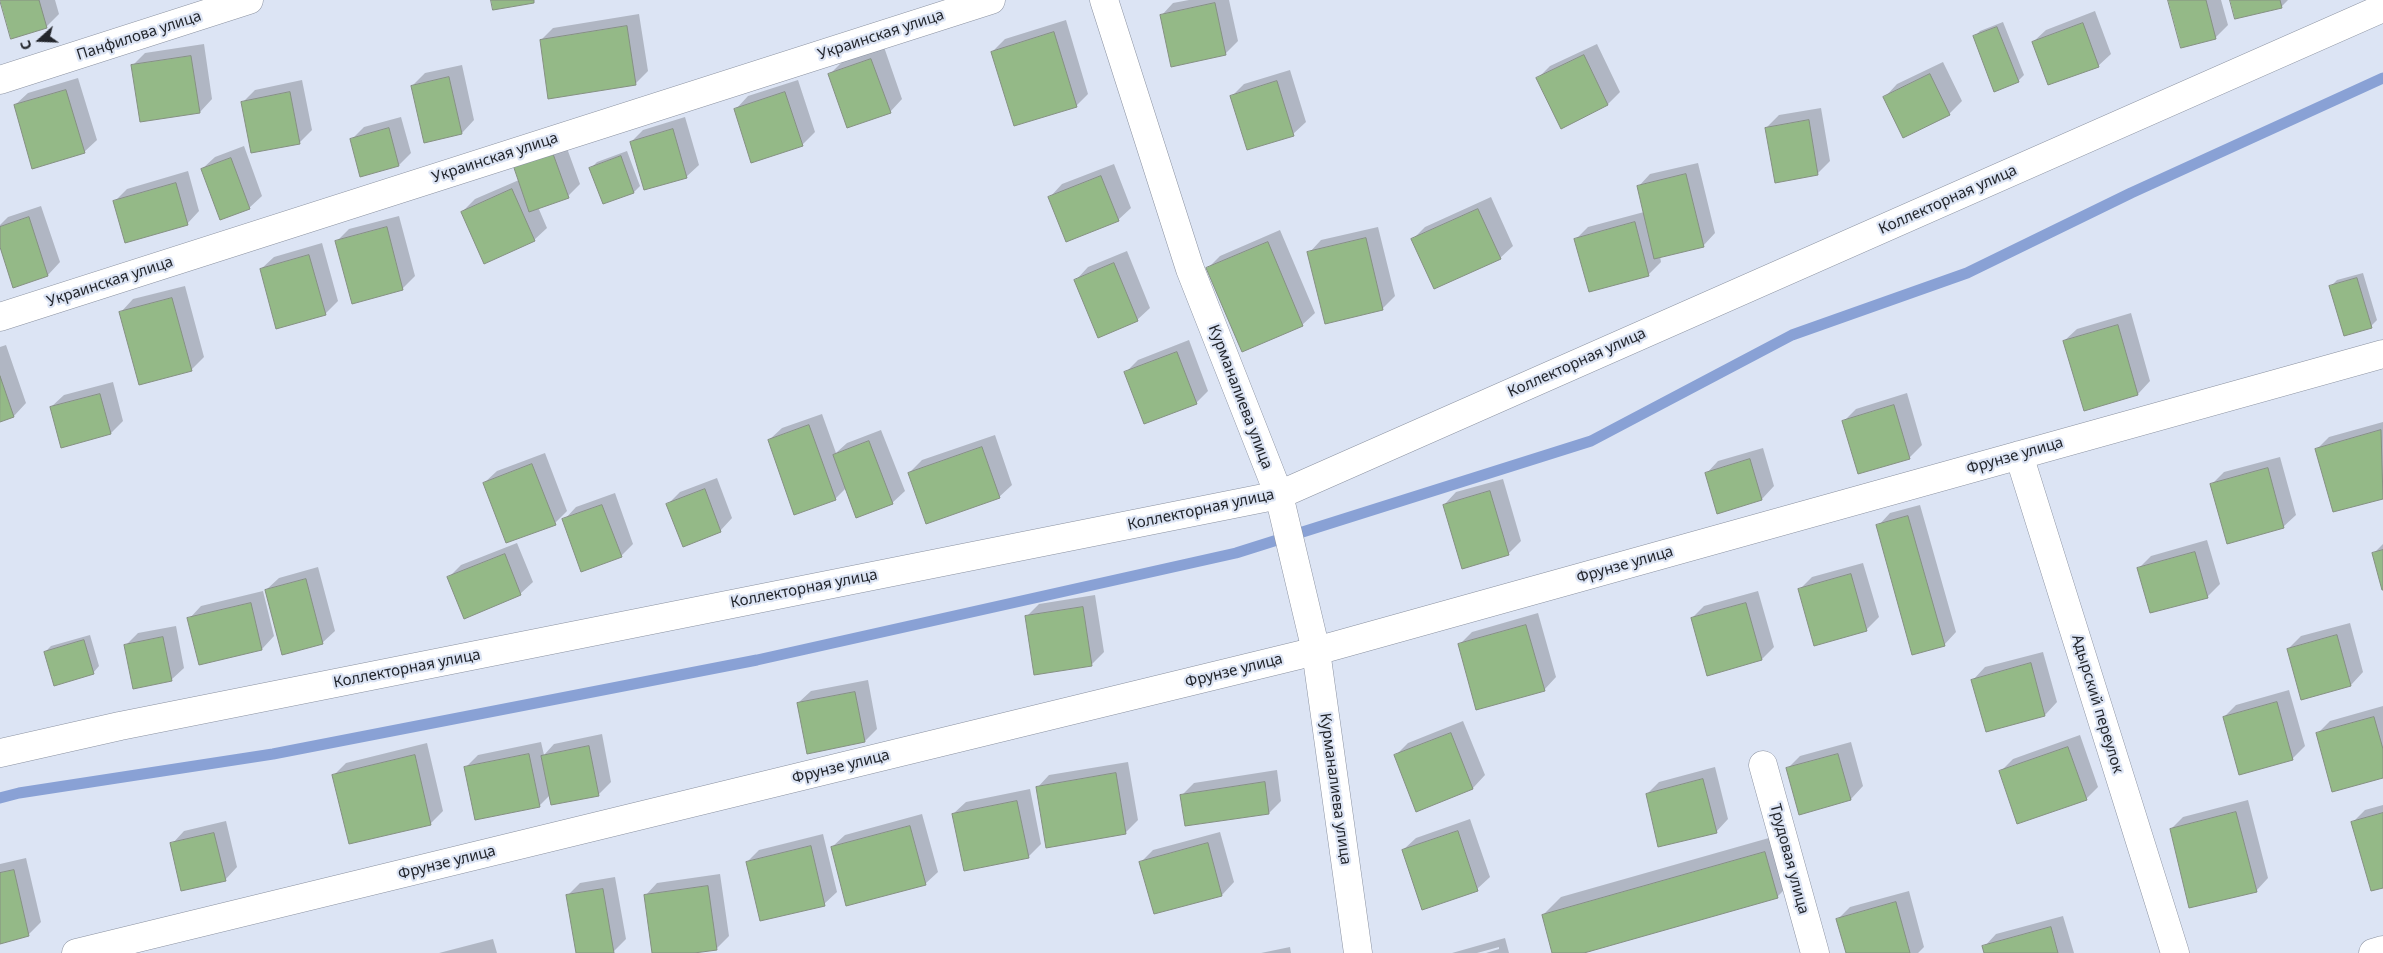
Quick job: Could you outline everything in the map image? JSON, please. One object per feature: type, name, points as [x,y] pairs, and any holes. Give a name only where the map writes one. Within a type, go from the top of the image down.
[{"type":"street","name":"Панфилова улица","points":[[0,80],[249,0]]},
{"type":"street","name":"Украинская улица","points":[[0,316],[991,0]]},
{"type":"street","name":"Курманалиева улица","points":[[1104,0],[1190,269],[1278,495],[1316,651],[1358,953]]},
{"type":"street","name":"Коллекторная улица","points":[[0,754],[120,726],[1278,495],[2383,8]]},
{"type":"street","name":"Фрунзе улица","points":[[76,953],[1316,651],[2383,354]]},
{"type":"street","name":"Адырский переулок","points":[[2019,455],[2175,953]]},
{"type":"street","name":"Трудовая улица","points":[[1763,765],[1815,953]]},
{"type":"street","points":[[2373,953],[2383,950]]},
{"type":"building","points":[[0,0],[39,0],[47,28],[11,39]]},
{"type":"building","points":[[491,0],[534,0],[534,3],[493,10]]},
{"type":"building","points":[[2168,0],[2206,0],[2216,39],[2181,48]]},
{"type":"building","points":[[2230,0],[2280,0],[2282,8],[2235,19]]},
{"type":"building","points":[[1215,3],[1226,55],[1171,67],[1160,15]]},
{"type":"building","points":[[2083,23],[2099,67],[2048,85],[2032,42]]},
{"type":"building","points":[[627,26],[636,85],[548,99],[540,40]]},
{"type":"building","points":[[1997,27],[2019,82],[1994,92],[1973,36]]},
{"type":"building","points":[[1054,32],[1077,107],[1014,126],[991,52]]},
{"type":"building","points":[[1584,55],[1608,105],[1561,129],[1536,78]]},
{"type":"building","points":[[191,56],[200,113],[140,122],[131,65]]},
{"type":"building","points":[[871,59],[891,113],[847,128],[828,74]]},
{"type":"building","points":[[1930,74],[1950,115],[1903,138],[1883,97]]},
{"type":"building","points":[[449,77],[462,134],[424,143],[411,86]]},
{"type":"building","points":[[1277,81],[1294,136],[1247,150],[1230,96]]},
{"type":"building","points":[[66,90],[85,153],[32,169],[14,105]]},
{"type":"building","points":[[290,92],[300,144],[251,153],[241,102]]},
{"type":"building","points":[[785,92],[803,146],[751,163],[734,109]]},
{"type":"building","points":[[1809,120],[1818,175],[1775,183],[1765,128]]},
{"type":"building","points":[[389,128],[399,166],[360,177],[350,139]]},
{"type":"building","points":[[673,129],[687,178],[644,190],[630,142]]},
{"type":"building","points":[[552,151],[569,198],[529,212],[513,165]]},
{"type":"building","points":[[621,156],[634,193],[603,204],[589,168]]},
{"type":"building","points":[[231,158],[250,209],[220,220],[201,169]]},
{"type":"building","points":[[1686,174],[1704,247],[1654,259],[1637,186]]},
{"type":"building","points":[[1101,176],[1119,221],[1066,242],[1048,197]]},
{"type":"building","points":[[176,183],[188,225],[125,243],[113,201]]},
{"type":"building","points":[[512,189],[535,241],[484,264],[461,212]]},
{"type":"building","points":[[1478,209],[1501,259],[1434,289],[1411,239]]},
{"type":"building","points":[[29,217],[48,276],[13,288],[0,247],[0,227]]},
{"type":"building","points":[[1635,222],[1649,276],[1589,292],[1574,239]]},
{"type":"building","points":[[387,227],[403,290],[352,304],[335,241]]},
{"type":"building","points":[[1366,238],[1383,310],[1325,324],[1307,252]]},
{"type":"building","points":[[1268,242],[1303,326],[1242,352],[1206,268]]},
{"type":"building","points":[[309,255],[326,315],[276,329],[260,269]]},
{"type":"building","points":[[1114,263],[1138,321],[1098,338],[1074,280]]},
{"type":"building","points":[[2357,278],[2372,328],[2344,336],[2329,286]]},
{"type":"building","points":[[172,298],[192,371],[139,385],[119,312]]},
{"type":"building","points":[[2118,325],[2138,395],[2084,411],[2063,341]]},
{"type":"building","points":[[1177,352],[1197,404],[1144,424],[1124,372]]},
{"type":"building","points":[[0,376],[14,417],[0,422]]},
{"type":"building","points":[[100,394],[111,434],[61,448],[50,407]]},
{"type":"building","points":[[1894,405],[1910,459],[1858,474],[1842,421]]},
{"type":"building","points":[[809,425],[836,500],[794,515],[768,440]]},
{"type":"building","points":[[2381,430],[2383,499],[2333,512],[2315,449]]},
{"type":"building","points":[[869,441],[893,504],[856,518],[833,455]]},
{"type":"building","points":[[982,447],[1000,498],[926,524],[908,473]]},
{"type":"building","points":[[1750,459],[1762,500],[1717,514],[1705,473]]},
{"type":"building","points":[[532,464],[556,525],[506,543],[483,483]]},
{"type":"building","points":[[2268,468],[2284,528],[2227,544],[2210,484]]},
{"type":"building","points":[[705,489],[721,532],[683,547],[666,504]]},
{"type":"building","points":[[1490,491],[1509,555],[1462,569],[1443,505]]},
{"type":"building","points":[[602,505],[622,557],[581,572],[562,519]]},
{"type":"building","points":[[1908,516],[1945,646],[1912,655],[1876,525]]},
{"type":"building","points":[[2383,550],[2383,590],[2382,590],[2372,553]]},
{"type":"building","points":[[2195,552],[2208,598],[2150,613],[2137,568]]},
{"type":"building","points":[[505,554],[521,595],[464,619],[447,577]]},
{"type":"building","points":[[1851,574],[1867,631],[1814,646],[1798,589]]},
{"type":"building","points":[[306,579],[323,644],[282,655],[265,590]]},
{"type":"building","points":[[251,603],[262,650],[199,665],[187,618]]},
{"type":"building","points":[[1746,603],[1762,660],[1707,676],[1691,618]]},
{"type":"building","points":[[1083,607],[1092,666],[1034,675],[1025,616]]},
{"type":"building","points":[[1526,625],[1545,691],[1476,710],[1458,644]]},
{"type":"building","points":[[2337,635],[2351,686],[2301,700],[2287,649]]},
{"type":"building","points":[[163,637],[172,681],[133,689],[124,645]]},
{"type":"building","points":[[84,640],[94,674],[54,686],[44,652]]},
{"type":"building","points":[[2031,663],[2045,716],[1986,732],[1971,680]]},
{"type":"building","points":[[855,692],[865,742],[807,754],[797,703]]},
{"type":"building","points":[[2277,702],[2293,760],[2239,775],[2223,717]]},
{"type":"building","points":[[2374,717],[2383,749],[2383,778],[2332,792],[2316,733]]},
{"type":"building","points":[[1451,733],[1473,789],[1416,812],[1394,755]]},
{"type":"building","points":[[589,746],[599,796],[551,805],[541,756]]},
{"type":"building","points":[[2068,747],[2087,800],[2017,824],[1999,771]]},
{"type":"building","points":[[529,754],[540,807],[475,820],[464,767]]},
{"type":"building","points":[[1838,754],[1851,800],[1799,815],[1786,768]]},
{"type":"building","points":[[415,755],[431,825],[349,844],[332,775]]},
{"type":"building","points":[[1116,773],[1126,834],[1046,848],[1036,787]]},
{"type":"building","points":[[1703,779],[1717,833],[1658,847],[1646,794]]},
{"type":"building","points":[[1265,782],[1269,814],[1185,826],[1180,795]]},
{"type":"building","points":[[1017,801],[1029,858],[964,871],[952,814]]},
{"type":"building","points":[[2236,812],[2257,892],[2189,908],[2170,829]]},
{"type":"building","points":[[2383,813],[2383,888],[2371,891],[2351,822]]},
{"type":"building","points":[[910,826],[926,885],[846,906],[831,847]]},
{"type":"building","points":[[1458,831],[1478,891],[1422,910],[1402,850]]},
{"type":"building","points":[[214,833],[226,881],[181,891],[170,843]]},
{"type":"building","points":[[1208,843],[1222,896],[1154,914],[1139,862]]},
{"type":"building","points":[[811,846],[825,906],[760,921],[746,862]]},
{"type":"building","points":[[1765,852],[1778,898],[1584,953],[1552,953],[1542,915]]},
{"type":"building","points":[[14,870],[29,936],[0,944],[0,873]]},
{"type":"building","points":[[708,886],[717,950],[694,953],[652,953],[644,895]]},
{"type":"building","points":[[603,889],[614,953],[576,953],[566,895]]},
{"type":"building","points":[[1896,902],[1910,953],[1846,953],[1836,919]]},
{"type":"building","points":[[2051,927],[2058,953],[1984,953],[1982,946]]},
{"type":"waterway","points":[[0,798],[19,793],[273,754],[757,660],[1236,553],[1591,441],[1792,335],[1967,273],[2131,193],[2383,78]]}]
